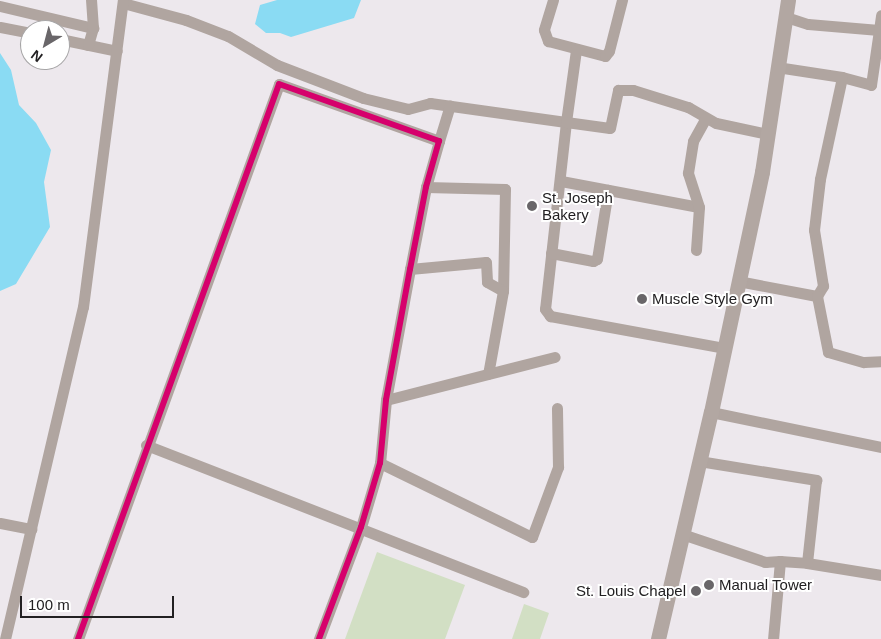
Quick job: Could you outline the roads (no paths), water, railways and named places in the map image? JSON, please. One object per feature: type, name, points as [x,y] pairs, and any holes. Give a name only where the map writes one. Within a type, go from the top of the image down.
[{"type":"main road","points":[[658,639],[725,348],[768,134],[788,0]]},
{"type":"street","points":[[88,45],[93,28],[91,0]]},
{"type":"street","points":[[553,0],[545,37],[558,45],[607,55],[622,0]]},
{"type":"street","points":[[5,639],[83,307],[123,2],[186,20],[228,36],[277,65],[363,98],[408,109],[430,103],[610,128],[618,90],[625,90],[679,104],[716,123],[768,134]]},
{"type":"street","points":[[0,6],[93,28]]},
{"type":"street","points":[[777,67],[842,77],[876,85],[881,15]]},
{"type":"street","points":[[786,18],[808,24],[879,30]]},
{"type":"street","points":[[0,26],[20,31]]},
{"type":"street","points":[[70,41],[117,51]]},
{"type":"street","points":[[576,50],[544,300],[545,309],[550,316],[725,348]]},
{"type":"street","points":[[842,77],[820,179],[814,230],[823,286],[817,296],[828,352],[864,362],[881,361]]},
{"type":"street","points":[[78,639],[146,445],[279,84],[439,142]]},
{"type":"street","points":[[318,639],[361,527],[380,463],[386,400],[426,187],[450,106]]},
{"type":"street","points":[[696,250],[700,207],[688,173],[694,141],[706,118]]},
{"type":"street","points":[[560,182],[700,207]]},
{"type":"street","points":[[426,187],[505,189],[503,291],[488,374]]},
{"type":"street","points":[[551,253],[593,261],[597,259],[608,190]]},
{"type":"street","points":[[410,269],[486,262],[487,282],[503,291]]},
{"type":"street","points":[[738,281],[817,296]]},
{"type":"street","points":[[386,400],[554,357]]},
{"type":"street","points":[[380,463],[532,537],[558,467],[557,408]]},
{"type":"street","points":[[711,412],[881,446]]},
{"type":"street","points":[[146,445],[361,527],[523,592]]},
{"type":"street","points":[[698,461],[816,480],[807,563]]},
{"type":"street","points":[[0,523],[31,530]]},
{"type":"street","points":[[682,534],[765,562],[807,563],[881,575]]},
{"type":"street","points":[[773,639],[780,561]]},
{"type":"water","points":[[277,0],[361,0],[354,18],[291,37],[280,33],[266,33],[255,24],[260,5]]},
{"type":"water","points":[[0,53],[11,70],[19,105],[36,123],[51,150],[44,182],[50,227],[16,284],[0,291]]},
{"type":"place","name":"St. Joseph Bakery","points":[[532,206]]},
{"type":"place","name":"Muscle Style Gym","points":[[642,299]]},
{"type":"place","name":"Manual Tower","points":[[709,585]]},
{"type":"place","name":"St. Louis Chapel","points":[[696,591]]}]
